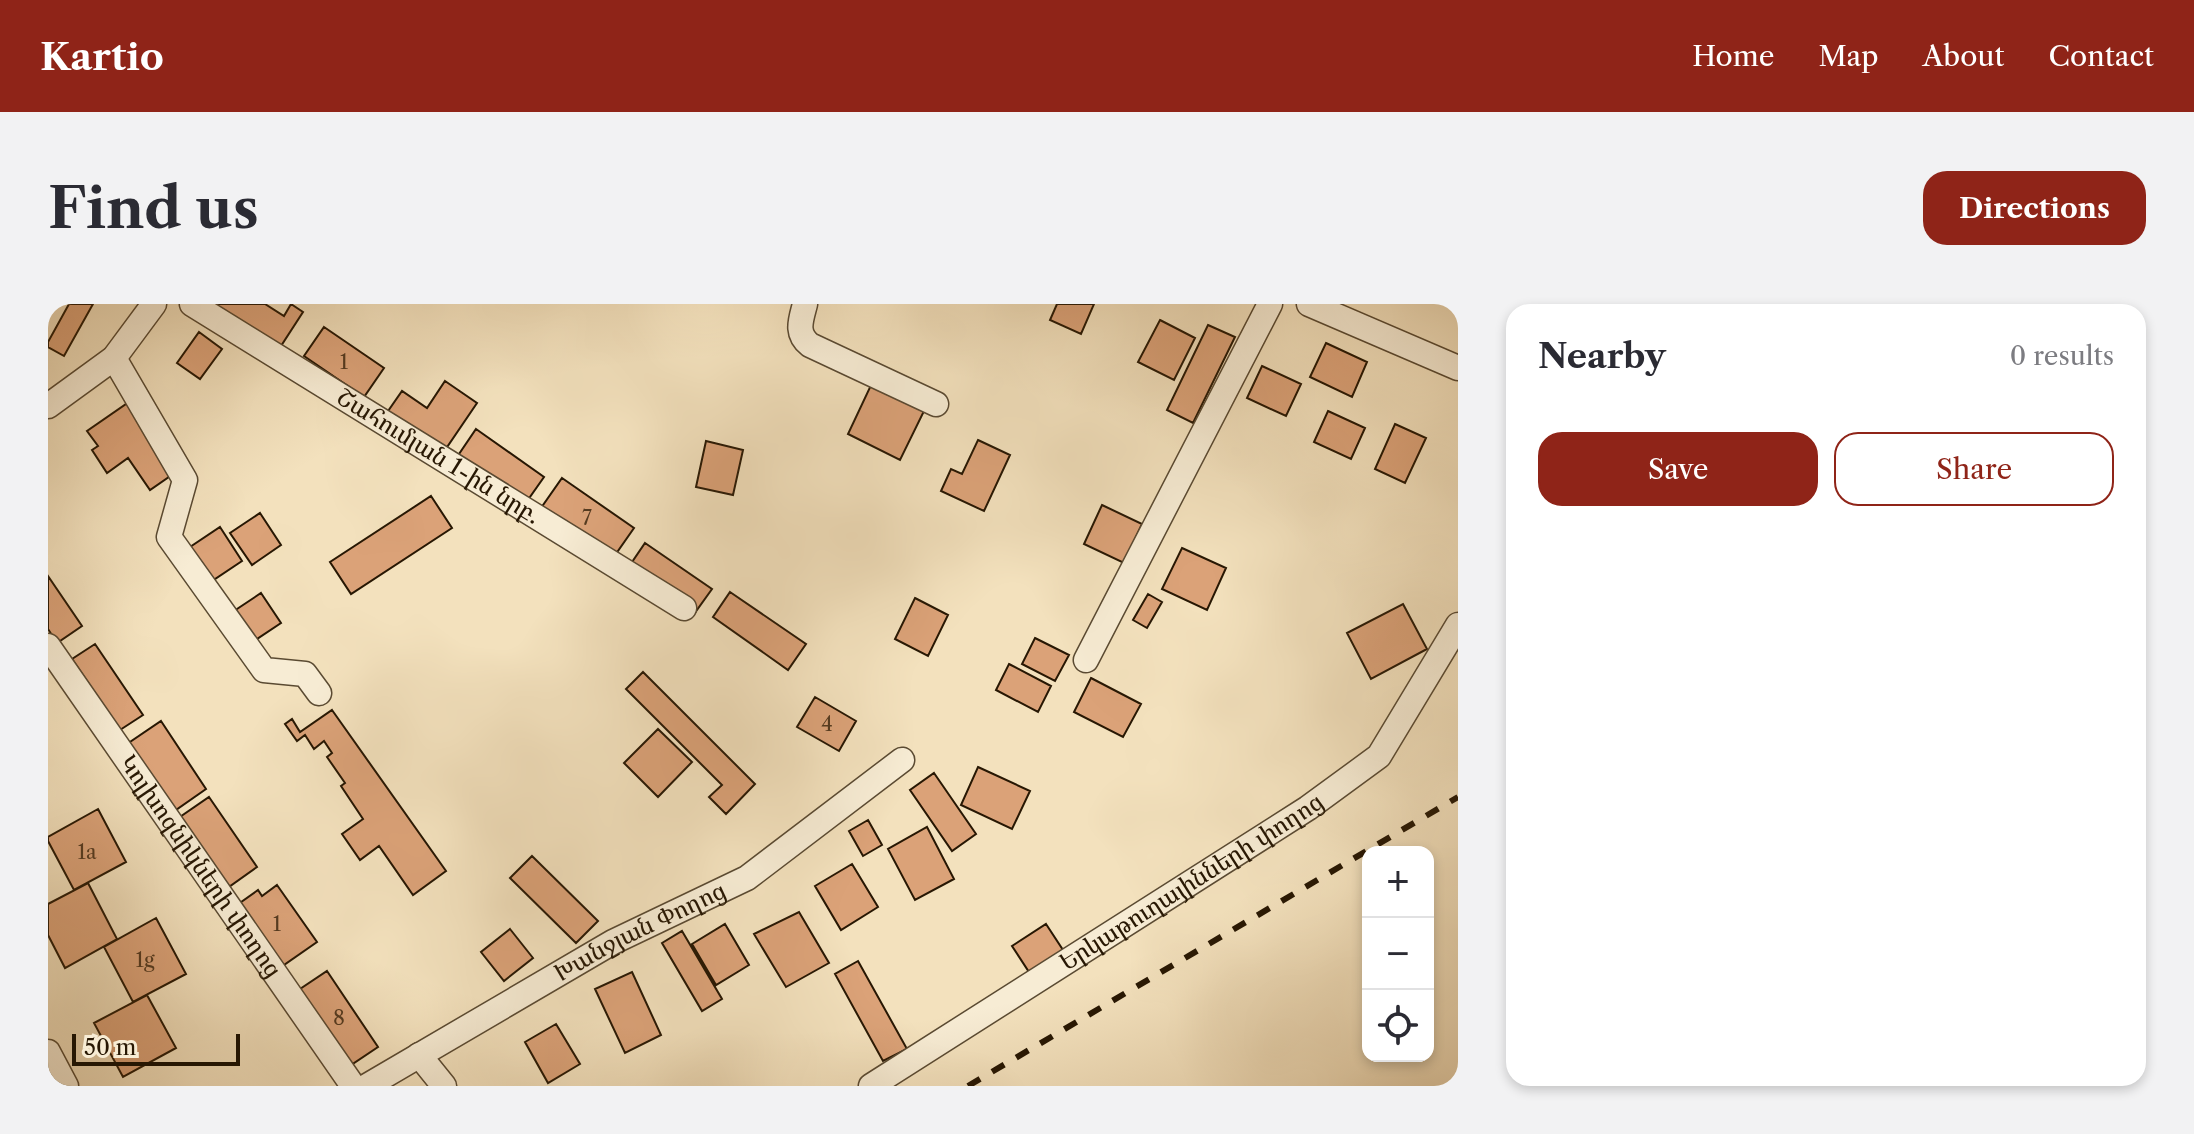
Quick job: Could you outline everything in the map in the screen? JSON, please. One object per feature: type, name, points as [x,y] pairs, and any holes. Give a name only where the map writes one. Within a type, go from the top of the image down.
[{"type":"street","points":[[48,406],[114,358],[154,304]]},
{"type":"street","name":"Շահումյան 1-ին նրբ.","points":[[192,304],[684,608]]},
{"type":"street","points":[[805,304],[800,332],[810,345],[936,404]]},
{"type":"street","points":[[1086,660],[1270,304]]},
{"type":"street","points":[[1313,305],[1458,368]]},
{"type":"street","points":[[114,358],[185,480],[169,537],[264,670],[305,674],[319,693]]},
{"type":"street","name":"Երկաթուղայինների փողոց","points":[[871,1086],[1308,808],[1379,756],[1458,625]]},
{"type":"street","name":"Կոլխոզնիկների փողոց","points":[[48,646],[353,1086]]},
{"type":"street","name":"Խանջյան Փողոց","points":[[367,1086],[613,942],[747,878],[902,760]]},
{"type":"street","points":[[48,1052],[66,1086]]},
{"type":"street","points":[[419,1055],[444,1086]]},
{"type":"building","points":[[69,304],[93,304],[64,356],[48,347],[48,342]]},
{"type":"building","points":[[218,304],[265,304],[284,316],[291,304],[303,312],[279,349],[216,307]]},
{"type":"building","points":[[1057,304],[1094,304],[1081,334],[1050,320]]},
{"type":"building","points":[[1160,320],[1195,338],[1174,380],[1138,362]]},
{"type":"building","points":[[1208,325],[1235,337],[1193,423],[1167,410]]},
{"type":"building","points":[[324,327],[384,368],[364,397],[304,356]]},
{"type":"building","points":[[199,332],[222,349],[200,379],[177,363]]},
{"type":"building","points":[[1326,343],[1367,362],[1352,397],[1310,377]]},
{"type":"building","points":[[1262,366],[1301,384],[1286,416],[1247,398]]},
{"type":"building","points":[[445,381],[477,403],[443,453],[386,414],[402,391],[427,408]]},
{"type":"building","points":[[872,383],[925,409],[900,460],[848,434]]},
{"type":"building","points":[[129,402],[176,472],[150,490],[128,458],[107,473],[92,450],[98,446],[87,431]]},
{"type":"building","points":[[1328,411],[1365,428],[1351,459],[1314,442]]},
{"type":"building","points":[[1395,424],[1426,438],[1405,483],[1375,469]]},
{"type":"building","points":[[476,429],[544,477],[525,504],[457,457]]},
{"type":"building","points":[[978,440],[1010,455],[984,511],[941,491],[951,469],[962,474]]},
{"type":"building","points":[[706,441],[743,450],[733,495],[696,487]]},
{"type":"building","points":[[562,478],[634,528],[613,558],[541,508]]},
{"type":"building","points":[[431,496],[452,528],[351,594],[330,562]]},
{"type":"building","points":[[1102,505],[1142,524],[1124,563],[1084,544]]},
{"type":"building","points":[[260,513],[281,545],[252,565],[230,533]]},
{"type":"building","points":[[220,527],[242,561],[212,581],[190,547]]},
{"type":"building","points":[[645,543],[712,589],[694,614],[628,568]]},
{"type":"building","points":[[1182,548],[1226,568],[1207,610],[1162,589]]},
{"type":"building","points":[[48,576],[82,626],[57,643],[48,629]]},
{"type":"building","points":[[730,592],[806,644],[788,670],[713,617]]},
{"type":"building","points":[[261,593],[281,623],[251,643],[231,613]]},
{"type":"building","points":[[1148,594],[1162,602],[1147,628],[1133,620]]},
{"type":"building","points":[[915,598],[948,615],[928,656],[895,639]]},
{"type":"building","points":[[1403,604],[1427,649],[1371,679],[1347,633]]},
{"type":"building","points":[[1035,638],[1069,655],[1055,681],[1022,664]]},
{"type":"building","points":[[95,644],[143,715],[120,730],[72,659]]},
{"type":"building","points":[[1009,664],[1051,686],[1038,712],[996,690]]},
{"type":"building","points":[[643,672],[755,784],[726,814],[709,797],[722,785],[626,689]]},
{"type":"building","points":[[1091,678],[1141,704],[1123,737],[1074,712]]},
{"type":"building","points":[[815,697],[856,721],[839,751],[797,727]]},
{"type":"building","points":[[332,710],[446,871],[413,895],[379,846],[360,860],[342,834],[363,819],[341,786],[345,783],[327,757],[332,753],[324,741],[314,749],[305,735],[297,741],[285,724],[292,719],[300,732]]},
{"type":"building","points":[[161,721],[206,789],[173,812],[127,744]]},
{"type":"building","points":[[658,729],[692,762],[658,797],[624,763]]},
{"type":"building","points":[[978,767],[1030,791],[1012,829],[961,805]]},
{"type":"building","points":[[934,773],[976,834],[952,851],[910,790]]},
{"type":"building","points":[[209,797],[257,867],[226,889],[177,819]]},
{"type":"building","points":[[98,809],[126,862],[74,890],[48,837]]},
{"type":"building","points":[[868,820],[882,845],[863,856],[849,831]]},
{"type":"building","points":[[927,827],[954,879],[915,900],[888,849]]},
{"type":"building","points":[[532,856],[598,921],[576,943],[510,878]]},
{"type":"building","points":[[852,864],[878,907],[841,930],[815,886]]},
{"type":"building","points":[[88,883],[117,939],[65,968],[48,935],[48,904]]},
{"type":"building","points":[[277,885],[317,942],[281,967],[237,905],[258,890],[262,896]]},
{"type":"building","points":[[799,912],[829,963],[786,987],[754,934]]},
{"type":"building","points":[[156,918],[186,974],[133,1002],[104,947]]},
{"type":"building","points":[[725,924],[749,965],[716,985],[692,944]]},
{"type":"building","points":[[1046,924],[1063,950],[1029,972],[1012,946]]},
{"type":"building","points":[[510,929],[533,958],[504,981],[481,952]]},
{"type":"building","points":[[682,931],[722,999],[702,1011],[662,943]]},
{"type":"building","points":[[858,961],[907,1049],[883,1061],[835,974]]},
{"type":"building","points":[[327,971],[378,1047],[351,1065],[300,989]]},
{"type":"building","points":[[632,972],[661,1035],[625,1053],[595,989]]},
{"type":"building","points":[[147,995],[176,1048],[123,1077],[94,1023]]},
{"type":"building","points":[[556,1024],[580,1064],[548,1083],[525,1042]]},
{"type":"railway","points":[[968,1086],[1458,797]]}]
